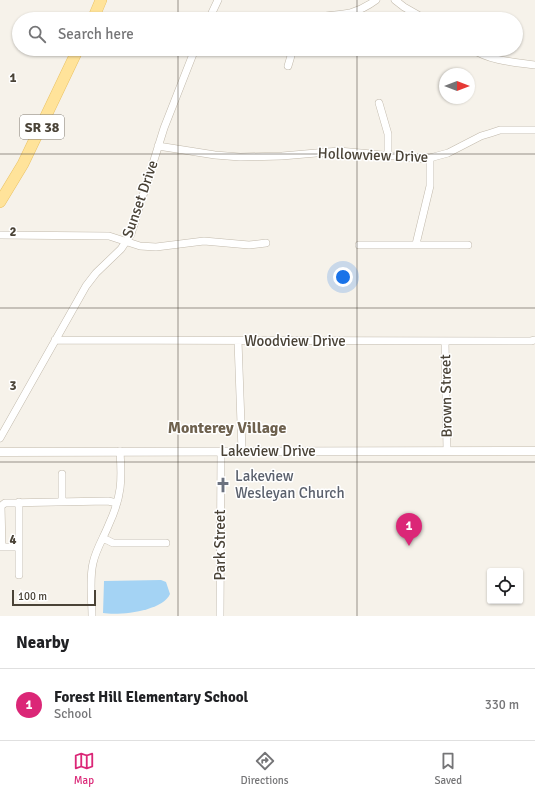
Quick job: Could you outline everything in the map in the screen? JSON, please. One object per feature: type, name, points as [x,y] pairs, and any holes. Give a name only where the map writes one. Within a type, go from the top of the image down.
[{"type":"main road","points":[[96,12],[102,0]]},
{"type":"main road","name":"SR 38","points":[[0,202],[23,164],[75,56]]},
{"type":"street","points":[[212,12],[218,0]]},
{"type":"street","points":[[353,12],[366,7],[376,0]]},
{"type":"street","points":[[395,0],[413,12]]},
{"type":"street","name":"Sunset Drive","points":[[0,438],[86,286],[96,273],[127,242],[134,226],[158,146],[192,56]]},
{"type":"street","points":[[288,66],[291,56]]},
{"type":"street","points":[[485,56],[535,65]]},
{"type":"street","points":[[379,103],[388,134],[388,156]]},
{"type":"street","name":"Hollowview Drive","points":[[158,146],[199,153],[240,157],[282,156],[339,151],[388,156],[430,158],[448,153],[481,136],[496,131],[535,130]]},
{"type":"street","points":[[416,244],[430,186],[430,158]]},
{"type":"street","points":[[0,235],[109,236],[140,246],[156,248],[195,241],[249,245],[266,243]]},
{"type":"street","points":[[358,244],[468,245]]},
{"type":"street","name":"Woodview Drive","points":[[55,340],[535,340]]},
{"type":"street","points":[[238,341],[242,451]]},
{"type":"street","name":"Brown Street","points":[[445,341],[447,450]]},
{"type":"street","points":[[92,616],[92,566],[117,503],[122,476],[120,451]]},
{"type":"street","name":"Park Street","points":[[220,616],[221,451]]},
{"type":"street","name":"Lakeview Drive","points":[[0,452],[535,451]]},
{"type":"street","points":[[62,474],[62,502]]},
{"type":"street","points":[[19,547],[1,547],[2,504],[19,502],[108,501],[117,503]]},
{"type":"street","points":[[19,502],[19,575]]},
{"type":"street","points":[[102,538],[109,542],[121,543],[166,543]]},
{"type":"water","points":[[161,580],[166,582],[170,594],[166,600],[159,605],[129,613],[103,613],[104,581]]},
{"type":"place","name":"Lakeview Wesleyan Church","points":[[223,485]]},
{"type":"place","name":"Forest Hill Elementary School","points":[[409,546]]},
{"type":"district","name":"Monterey Village","points":[[227,427]]}]
